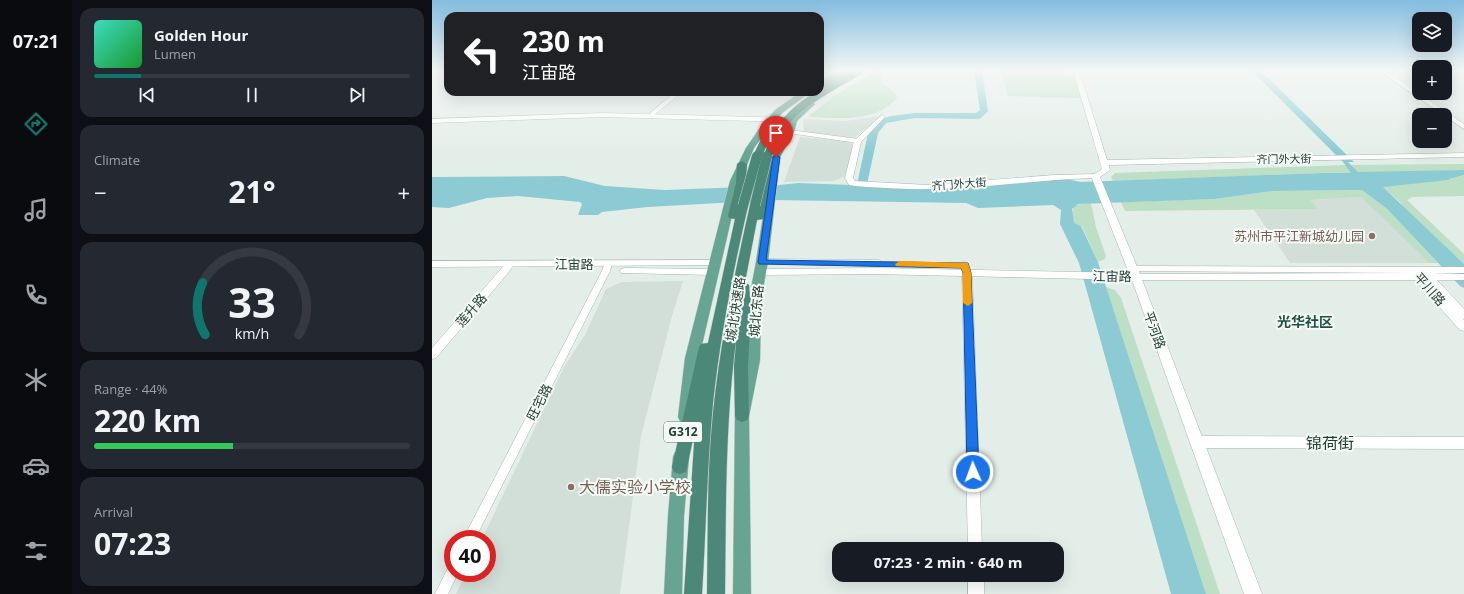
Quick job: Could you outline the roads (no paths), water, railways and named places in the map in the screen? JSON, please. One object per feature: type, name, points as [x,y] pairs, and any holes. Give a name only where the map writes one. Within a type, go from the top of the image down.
[{"type":"highway","name":"城北快速路","points":[[694,594],[703,430],[725,266],[743,206],[753,162],[761,144],[781,118],[808,98]]},
{"type":"highway","name":"城北快速路","points":[[743,206],[779,132],[789,118],[814,98]]},
{"type":"highway","points":[[725,266],[758,221],[776,157]]},
{"type":"highway","points":[[742,164],[741,183],[733,216],[725,266],[745,308],[741,366],[742,416]]},
{"type":"highway","name":"城北快速路","points":[[716,594],[719,436],[729,346],[725,266]]},
{"type":"main road","points":[[743,206],[735,181],[750,148],[778,112],[798,98]]},
{"type":"main road","points":[[432,121],[530,117],[650,116],[793,120],[819,98]]},
{"type":"main road","points":[[1084,98],[1105,166],[1097,178]]},
{"type":"main road","points":[[1414,98],[1428,108]]},
{"type":"main road","points":[[1421,98],[1464,127]]},
{"type":"main road","name":"城北东路","points":[[742,594],[742,416],[753,360],[755,300],[776,157],[790,132],[793,120]]},
{"type":"main road","points":[[1452,125],[1464,133]]},
{"type":"main road","name":"齐门外大街","points":[[1360,160],[1464,155]]},
{"type":"main road","name":"齐门外大街","points":[[1105,166],[1335,160],[1464,160]]},
{"type":"main road","name":"平河路","points":[[1097,178],[1135,273],[1253,594]]},
{"type":"main road","name":"江宙路","points":[[432,264],[507,268]]},
{"type":"main road","name":"江宙路","points":[[432,271],[507,268],[725,266]]},
{"type":"main road","name":"G312","points":[[673,594],[676,516],[684,418],[692,358],[725,266]]},
{"type":"main road","name":"江宙路","points":[[761,267],[874,271],[966,269],[1135,273]]},
{"type":"street","points":[[650,116],[672,98]]},
{"type":"street","points":[[790,132],[858,141],[882,117]]},
{"type":"street","name":"齐门外大街","points":[[858,141],[851,180],[864,184],[928,187],[1053,177],[1097,178]]},
{"type":"street","name":"莲升路","points":[[432,355],[507,268]]},
{"type":"street","name":"旺宅路","points":[[474,530],[607,268]]},
{"type":"street","points":[[966,269],[975,542]]},
{"type":"street","name":"江宙路","points":[[1135,273],[1422,272],[1464,270]]},
{"type":"street","name":"江宙路","points":[[1422,272],[1441,277],[1464,277]]},
{"type":"street","name":"平川路","points":[[1422,272],[1464,315]]},
{"type":"street","name":"平川路","points":[[1422,272],[1464,327]]},
{"type":"street","name":"锦荷街","points":[[1197,442],[1464,443]]},
{"type":"street","points":[[441,594],[447,582]]},
{"type":"street","points":[[976,582],[976,594]]},
{"type":"water","points":[[1279,98],[1288,98],[1354,162],[1348,162],[1358,172],[1464,170],[1464,175],[1449,180],[1383,187],[1464,264],[1464,288],[1460,286],[1387,209],[1362,190],[1272,191],[1215,199],[1078,204],[1072,209],[1074,223],[1081,226],[1098,262],[1206,594],[1171,594],[1079,263],[1060,224],[1061,210],[1053,205],[978,208],[966,203],[772,200],[648,207],[602,212],[598,215],[578,215],[582,204],[580,202],[518,196],[487,198],[449,208],[432,207],[432,177],[564,176],[605,186],[665,190],[770,186],[798,183],[932,188],[1061,178],[1081,182],[1351,173],[1343,162]]},
{"type":"waterway","points":[[861,189],[873,133],[878,125],[883,121],[891,118],[915,115],[978,116],[984,111],[982,98]]},
{"type":"place","name":"苏州市平江新城幼儿园","points":[[1372,236]]},
{"type":"place","name":"大儒实验小学校","points":[[571,487]]},
{"type":"district","name":"光华社区","points":[[1305,322]]}]
